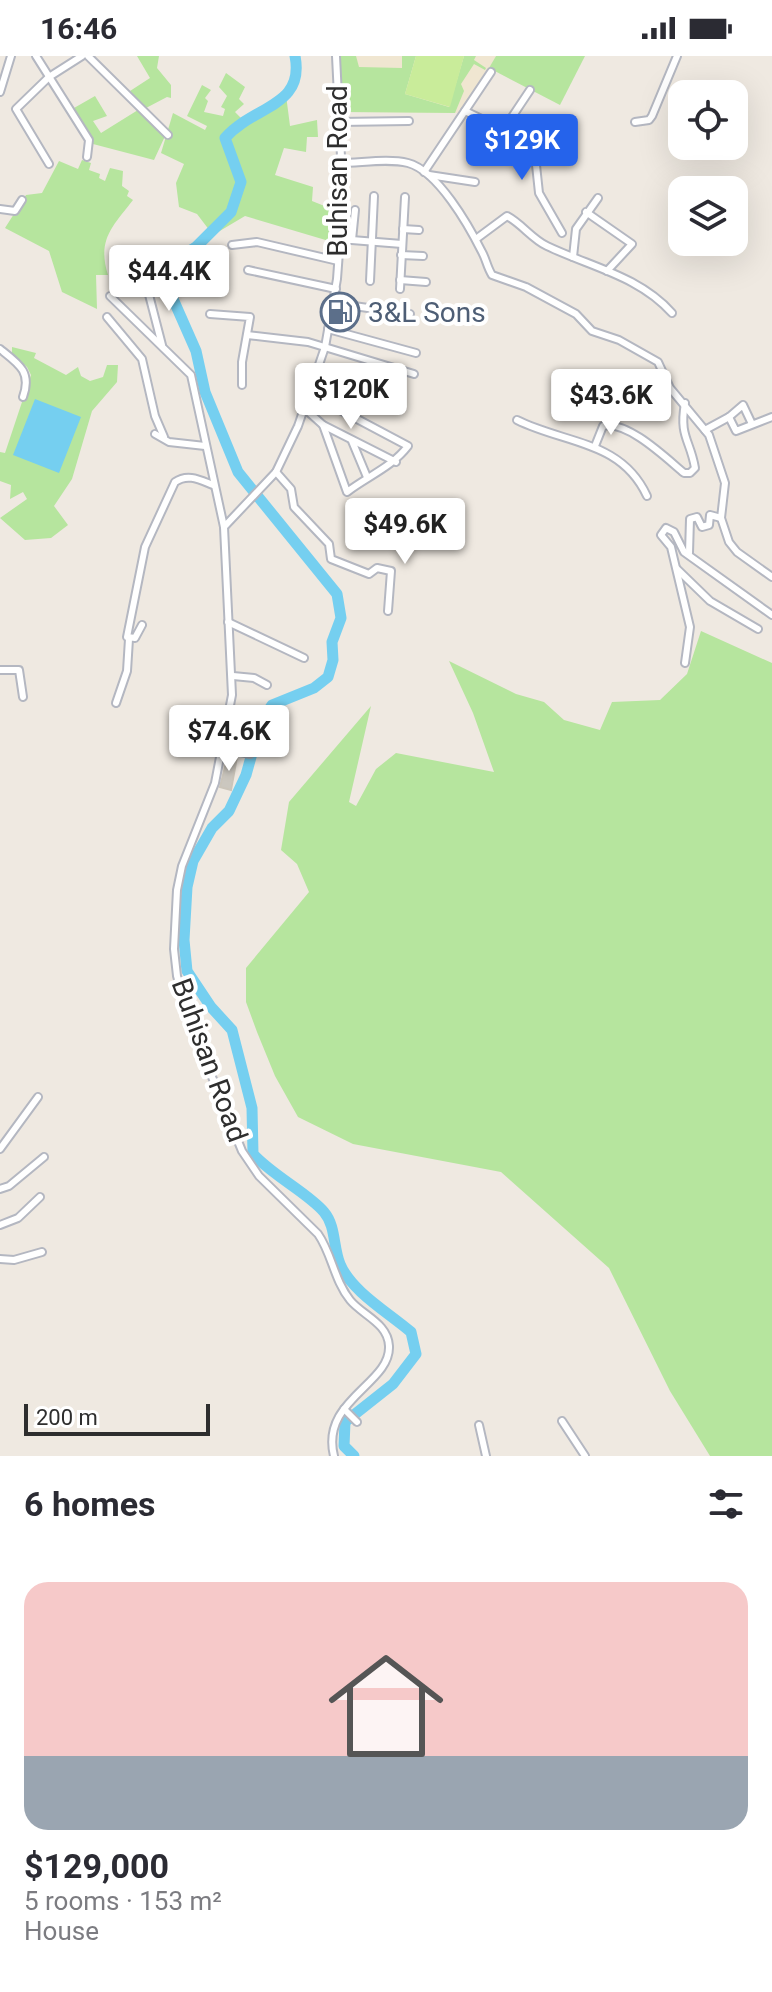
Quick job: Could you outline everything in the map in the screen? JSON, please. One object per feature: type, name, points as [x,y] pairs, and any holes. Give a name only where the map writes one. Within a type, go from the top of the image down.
[{"type":"street","points":[[0,92],[11,56]]},
{"type":"street","points":[[36,56],[89,140],[87,157]]},
{"type":"street","points":[[49,164],[16,109],[49,77],[85,56],[168,135]]},
{"type":"street","name":"Buhisan Road","points":[[334,1456],[332,1438],[387,1358],[389,1343],[386,1335],[346,1294],[334,1276],[318,1234],[259,1176],[242,1151],[193,1030],[177,976],[174,949],[177,890],[192,838],[215,783],[233,676],[224,527],[276,472],[319,368],[336,289],[343,197],[336,56]]},
{"type":"street","points":[[635,122],[649,120],[652,116],[677,56]]},
{"type":"street","points":[[426,174],[491,72]]},
{"type":"street","points":[[465,111],[496,126],[508,123],[530,90]]},
{"type":"street","points":[[514,116],[536,165],[539,193],[562,233]]},
{"type":"street","points":[[339,122],[409,121]]},
{"type":"street","points":[[340,163],[401,162],[426,174],[475,182]]},
{"type":"street","points":[[426,174],[454,205],[476,239],[492,275],[526,287],[576,314],[596,333],[619,340],[658,362],[670,388],[705,430],[725,483],[721,518],[729,542],[737,552],[772,577]]},
{"type":"street","points":[[370,281],[374,196]]},
{"type":"street","points":[[400,289],[405,197]]},
{"type":"street","points":[[573,257],[576,229],[598,198]]},
{"type":"street","points":[[0,209],[15,211],[22,200]]},
{"type":"street","points":[[352,240],[355,210]]},
{"type":"street","points":[[586,212],[632,244],[607,271]]},
{"type":"street","points":[[476,239],[507,216],[543,244],[638,284],[658,297],[672,313]]},
{"type":"street","points":[[403,229],[419,230]]},
{"type":"street","points":[[339,239],[402,244]]},
{"type":"street","points":[[232,245],[257,242],[338,261]]},
{"type":"street","points":[[401,255],[423,256]]},
{"type":"street","points":[[248,270],[336,289]]},
{"type":"street","points":[[400,280],[426,282]]},
{"type":"street","points":[[147,287],[162,345]]},
{"type":"street","points":[[110,296],[191,375],[224,527]]},
{"type":"street","points":[[333,303],[410,314]]},
{"type":"street","points":[[210,314],[250,317],[242,385]]},
{"type":"street","points":[[107,317],[142,359],[155,416],[164,437],[169,442],[205,446]]},
{"type":"street","points":[[328,329],[416,353]]},
{"type":"street","points":[[247,335],[325,347],[414,374]]},
{"type":"street","points":[[0,349],[20,363],[26,373],[28,383],[23,397]]},
{"type":"street","points":[[319,368],[400,401]]},
{"type":"street","points":[[310,394],[406,442],[408,446],[396,462],[347,492],[323,425]]},
{"type":"street","points":[[595,446],[603,426],[610,424],[636,435],[684,473],[690,473],[695,468],[682,433],[685,403]]},
{"type":"street","points":[[705,430],[743,405],[752,424]]},
{"type":"street","points":[[304,408],[323,425],[396,462]]},
{"type":"street","points":[[729,417],[736,431],[772,417]]},
{"type":"street","points":[[517,420],[543,432],[595,446],[612,454],[637,479],[647,496]]},
{"type":"street","points":[[155,434],[164,437]]},
{"type":"street","points":[[352,441],[367,477]]},
{"type":"street","points":[[276,472],[291,489],[294,507],[329,544],[329,557],[369,574],[377,568],[391,571],[388,611]]},
{"type":"street","points":[[116,703],[127,671],[127,634],[141,563],[175,482],[192,477],[213,485]]},
{"type":"street","points":[[689,553],[690,519],[697,517],[702,527],[709,525],[710,515],[721,518]]},
{"type":"street","points":[[685,663],[690,627],[671,547],[662,539],[661,532],[666,528],[674,532],[682,549],[732,589],[772,615]]},
{"type":"street","points":[[677,569],[710,601],[741,622],[758,629]]},
{"type":"street","points":[[228,622],[304,658]]},
{"type":"street","points":[[129,639],[137,636],[142,625]]},
{"type":"street","points":[[0,670],[19,670],[23,697]]},
{"type":"street","points":[[233,676],[254,678],[267,685]]},
{"type":"street","points":[[223,748],[250,754]]},
{"type":"street","points":[[0,1149],[38,1097]]},
{"type":"street","points":[[0,1189],[9,1186],[44,1157]]},
{"type":"street","points":[[0,1225],[18,1218],[40,1197]]},
{"type":"street","points":[[0,1259],[14,1260],[42,1252]]},
{"type":"street","points":[[562,1421],[585,1456]]},
{"type":"street","points":[[479,1425],[486,1456]]},
{"type":"shaded area","points":[[339,56],[496,56],[463,113],[343,112]]},
{"type":"green space","points":[[137,56],[159,56],[157,68],[171,85],[171,98],[167,97],[146,108],[130,91],[150,78]]},
{"type":"green space","points":[[339,56],[356,56],[359,67],[402,68],[402,56],[416,56],[405,94],[449,107],[464,56],[476,56],[474,60],[486,68],[474,64],[461,84],[464,91],[455,113],[343,112]]},
{"type":"green space","points":[[416,56],[464,56],[450,107],[405,94]]},
{"type":"green space","points":[[496,56],[585,56],[560,105],[489,68]]},
{"type":"green space","points":[[226,73],[245,87],[239,99],[244,104],[235,112],[241,118],[245,116],[244,120],[286,95],[290,126],[317,120],[318,137],[307,137],[306,152],[284,148],[275,175],[313,187],[312,201],[342,213],[339,244],[245,216],[213,235],[197,214],[179,207],[176,183],[184,164],[161,153],[173,113],[205,130],[207,126],[187,116],[202,85],[211,90],[205,98],[208,101],[204,112],[223,116],[225,109],[221,107],[227,96],[219,87]]},
{"type":"green space","points":[[95,96],[107,116],[93,121],[101,133],[138,110],[166,134],[154,160],[93,144],[74,108]]},
{"type":"green space","points":[[82,160],[91,163],[89,170],[100,174],[99,178],[105,181],[110,168],[123,171],[122,186],[129,191],[127,196],[133,200],[108,234],[104,252],[108,275],[96,275],[97,309],[62,292],[49,251],[5,228],[26,195],[42,193],[59,161],[78,169]]},
{"type":"green space","points":[[12,347],[36,353],[34,358],[66,375],[78,367],[81,376],[90,381],[103,377],[107,365],[118,365],[117,382],[92,411],[72,479],[54,506],[68,525],[51,538],[25,540],[0,518],[27,499],[23,492],[10,499],[11,485],[0,481],[0,452],[5,453],[31,375],[27,367],[12,354]]},
{"type":"green space","points":[[701,631],[772,663],[772,1456],[710,1456],[670,1391],[609,1268],[501,1172],[353,1144],[298,1117],[275,1076],[246,1002],[246,968],[309,892],[297,864],[281,850],[289,802],[371,706],[349,802],[356,806],[376,769],[396,753],[494,772],[473,713],[449,661],[516,694],[544,702],[564,720],[600,730],[612,702],[660,700],[687,674]]},
{"type":"water","points":[[35,399],[81,417],[59,473],[13,455]]},
{"type":"building","points":[[228,755],[237,757],[231,790],[220,787]]},
{"type":"waterway","points":[[295,56],[296,73],[285,96],[225,138],[241,182],[231,212],[196,247],[167,265],[162,274],[196,351],[205,392],[238,472],[337,594],[341,618],[332,642],[333,660],[328,677],[314,688],[272,705],[261,721],[246,775],[229,811],[212,828],[193,861],[187,887],[184,940],[187,971],[211,1007],[232,1030],[252,1108],[253,1154],[324,1212],[331,1224],[345,1274],[361,1292],[411,1332],[416,1354],[393,1384],[345,1422],[344,1446],[354,1456]]},
{"type":"place","name":"3&L Sons","points":[[340,312]]}]
